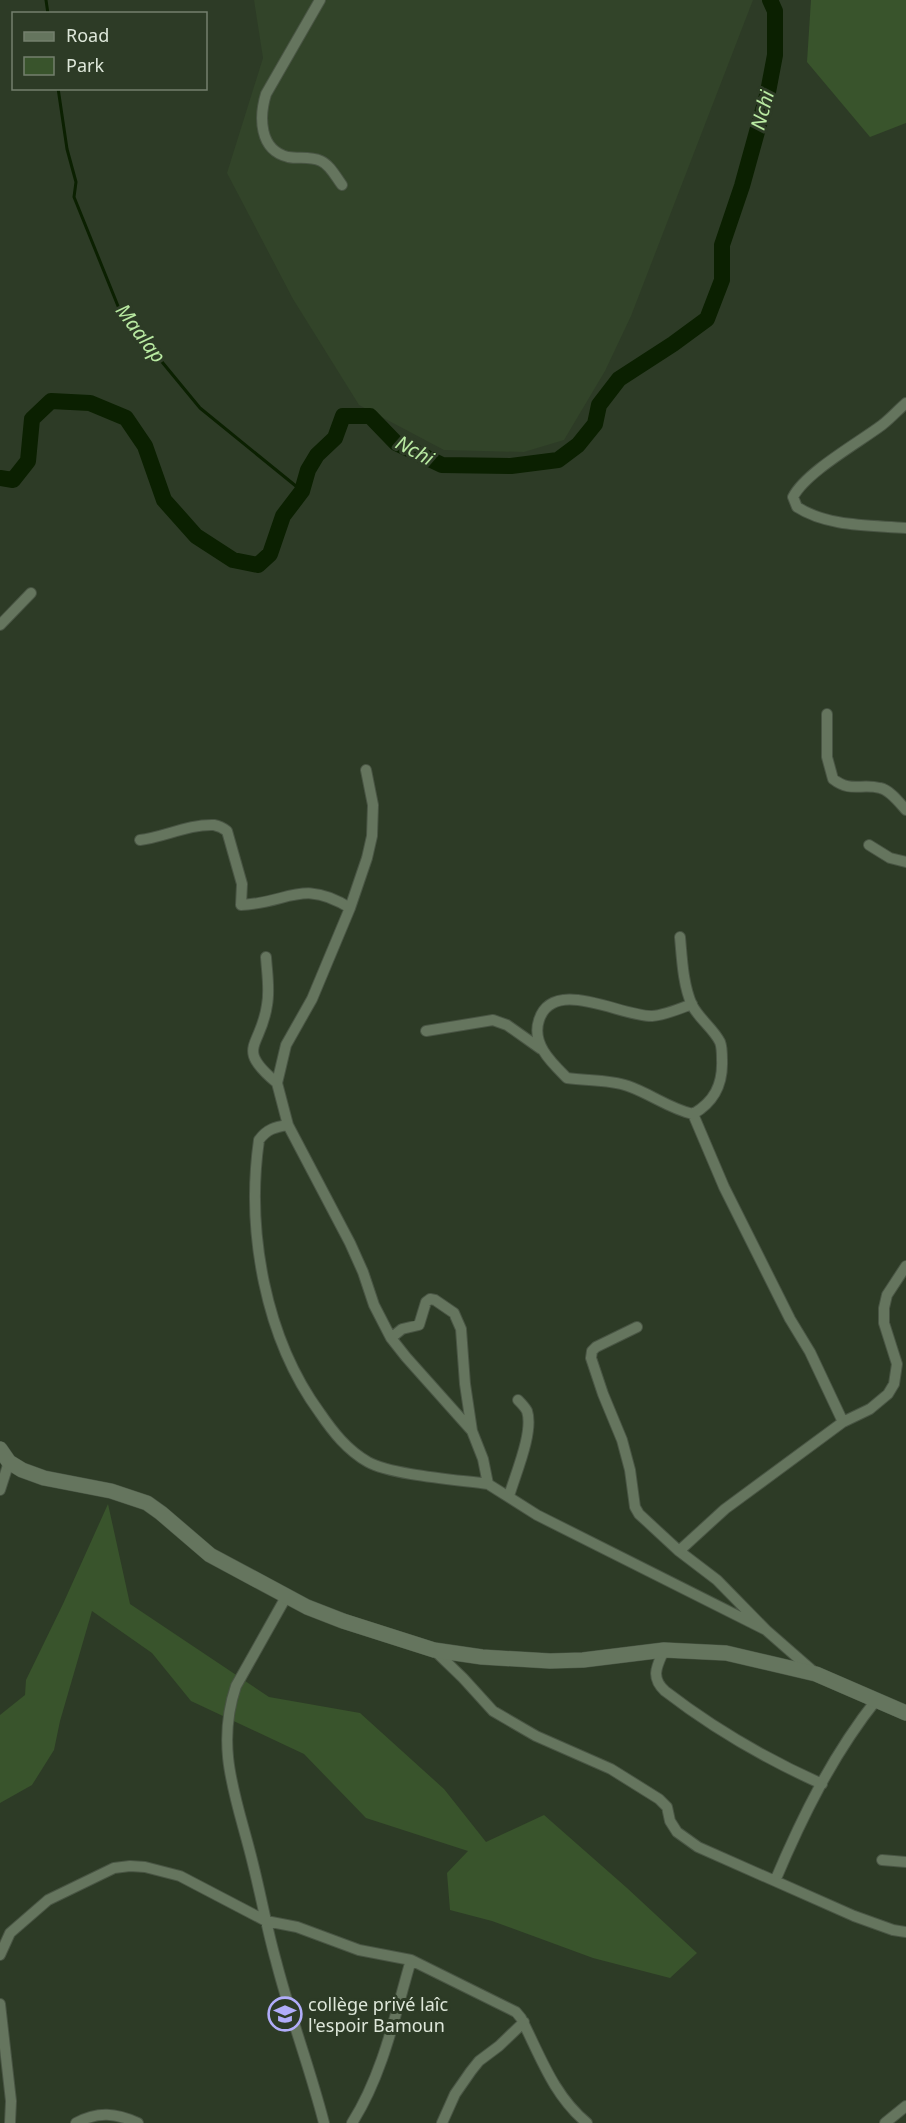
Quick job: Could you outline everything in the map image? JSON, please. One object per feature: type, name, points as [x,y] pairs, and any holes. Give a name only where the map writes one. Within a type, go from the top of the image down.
[{"type":"main road","points":[[0,1449],[9,1462],[22,1470],[44,1478],[111,1491],[147,1503],[210,1555],[286,1597],[343,1621],[434,1650],[482,1657],[550,1661],[583,1660],[664,1650],[726,1653],[816,1674],[906,1713]]},
{"type":"street","points":[[320,0],[266,94],[261,109],[261,123],[265,138],[275,151],[288,157],[318,159],[327,164],[342,185]]},
{"type":"street","points":[[906,403],[884,424],[833,458],[802,485],[793,497],[797,507],[816,516],[858,525],[906,528]]},
{"type":"street","points":[[0,625],[31,593]]},
{"type":"street","points":[[827,714],[827,757],[833,779],[848,788],[881,788],[906,810]]},
{"type":"street","points":[[366,770],[373,804],[372,836],[367,858],[351,908],[312,999],[286,1045],[277,1083],[288,1125],[350,1244],[363,1272],[374,1305],[392,1338],[472,1431]]},
{"type":"street","points":[[140,840],[215,825],[227,831],[242,884],[241,905],[313,892],[335,898],[351,908]]},
{"type":"street","points":[[869,845],[890,858],[906,862]]},
{"type":"street","points":[[426,1031],[493,1020],[507,1025],[541,1049],[567,1078],[613,1082],[629,1086],[679,1111],[693,1114],[705,1107],[715,1096],[722,1070],[721,1044],[692,1004],[685,978],[680,937]]},
{"type":"street","points":[[266,957],[267,1006],[252,1049],[254,1059],[261,1070],[277,1083]]},
{"type":"street","points":[[541,1049],[537,1025],[541,1013],[549,1005],[559,1000],[596,1003],[639,1015],[653,1016],[692,1004]]},
{"type":"street","points":[[693,1114],[724,1187],[843,1422]]},
{"type":"street","points":[[288,1125],[273,1127],[259,1140],[254,1198],[256,1227],[270,1309],[283,1348],[302,1389],[334,1433],[369,1463],[396,1471],[488,1484],[537,1515],[766,1630]]},
{"type":"street","points":[[679,1551],[725,1509],[843,1422],[880,1402],[894,1384],[897,1364],[884,1323],[884,1308],[887,1295],[906,1266]]},
{"type":"street","points":[[392,1338],[402,1329],[419,1325],[426,1302],[430,1299],[454,1313],[461,1329],[465,1384],[472,1431],[483,1459],[488,1484]]},
{"type":"street","points":[[637,1327],[596,1347],[592,1351],[591,1359],[622,1440],[630,1470],[635,1507],[639,1514],[679,1551],[717,1580],[766,1630],[816,1674]]},
{"type":"street","points":[[509,1496],[527,1428],[526,1410],[518,1400]]},
{"type":"street","points":[[0,1490],[9,1462]]},
{"type":"street","points":[[286,1597],[237,1686],[228,1717],[228,1769],[266,1921],[324,2123]]},
{"type":"street","points":[[434,1650],[493,1711],[536,1736],[611,1769],[659,1798],[667,1807],[670,1821],[677,1832],[698,1847],[863,1920],[906,1932]]},
{"type":"street","points":[[664,1650],[656,1675],[657,1684],[665,1691],[720,1731],[785,1767],[822,1784]]},
{"type":"street","points":[[775,1881],[804,1815],[864,1716],[877,1699]]},
{"type":"street","points":[[882,1860],[906,1862]]},
{"type":"street","points":[[0,1955],[10,1933],[48,1900],[114,1868],[145,1867],[180,1876],[266,1921],[297,1927],[359,1950],[411,1960],[502,2003],[516,2012],[524,2022],[544,2068],[572,2110],[587,2123]]},
{"type":"street","points":[[352,2123],[368,2097],[376,2076],[411,1960]]},
{"type":"street","points":[[0,2004],[11,2101],[10,2123]]},
{"type":"street","points":[[442,2123],[455,2094],[479,2061],[524,2022]]},
{"type":"street","points":[[885,2123],[906,2106]]},
{"type":"street","points":[[76,2123],[88,2117],[107,2113],[138,2123]]},
{"type":"shaded area","points":[[254,0],[753,0],[631,316],[605,371],[564,440],[524,452],[444,450],[359,405],[293,299],[227,173],[263,58]]},
{"type":"green space","points":[[811,0],[906,0],[906,123],[870,137],[807,62]]},
{"type":"green space","points":[[108,1504],[130,1604],[269,1697],[360,1713],[444,1789],[486,1842],[544,1815],[697,1953],[670,1978],[593,1958],[492,1921],[450,1910],[447,1873],[468,1851],[366,1818],[304,1754],[191,1701],[152,1653],[92,1611],[60,1721],[54,1750],[32,1785],[0,1803],[0,1715],[25,1695],[26,1680]]},
{"type":"waterway","name":"Maalap","points":[[46,0],[48,12]]},
{"type":"waterway","name":"Nchi","points":[[0,478],[13,480],[28,461],[32,419],[51,401],[90,403],[126,418],[145,446],[164,500],[196,536],[233,560],[258,565],[270,554],[283,516],[302,491],[308,470],[317,455],[335,438],[343,416],[370,416],[396,443],[442,465],[511,466],[558,460],[578,445],[595,424],[599,405],[619,379],[707,319],[722,280],[722,245],[742,186],[768,92],[775,55],[775,11],[770,0]]},
{"type":"waterway","name":"Maalap","points":[[58,90],[67,149],[76,182],[74,197],[120,311],[200,408],[302,491]]},
{"type":"place","name":"collège privé laîc l'espoir Bamoun","points":[[285,2014]]}]
